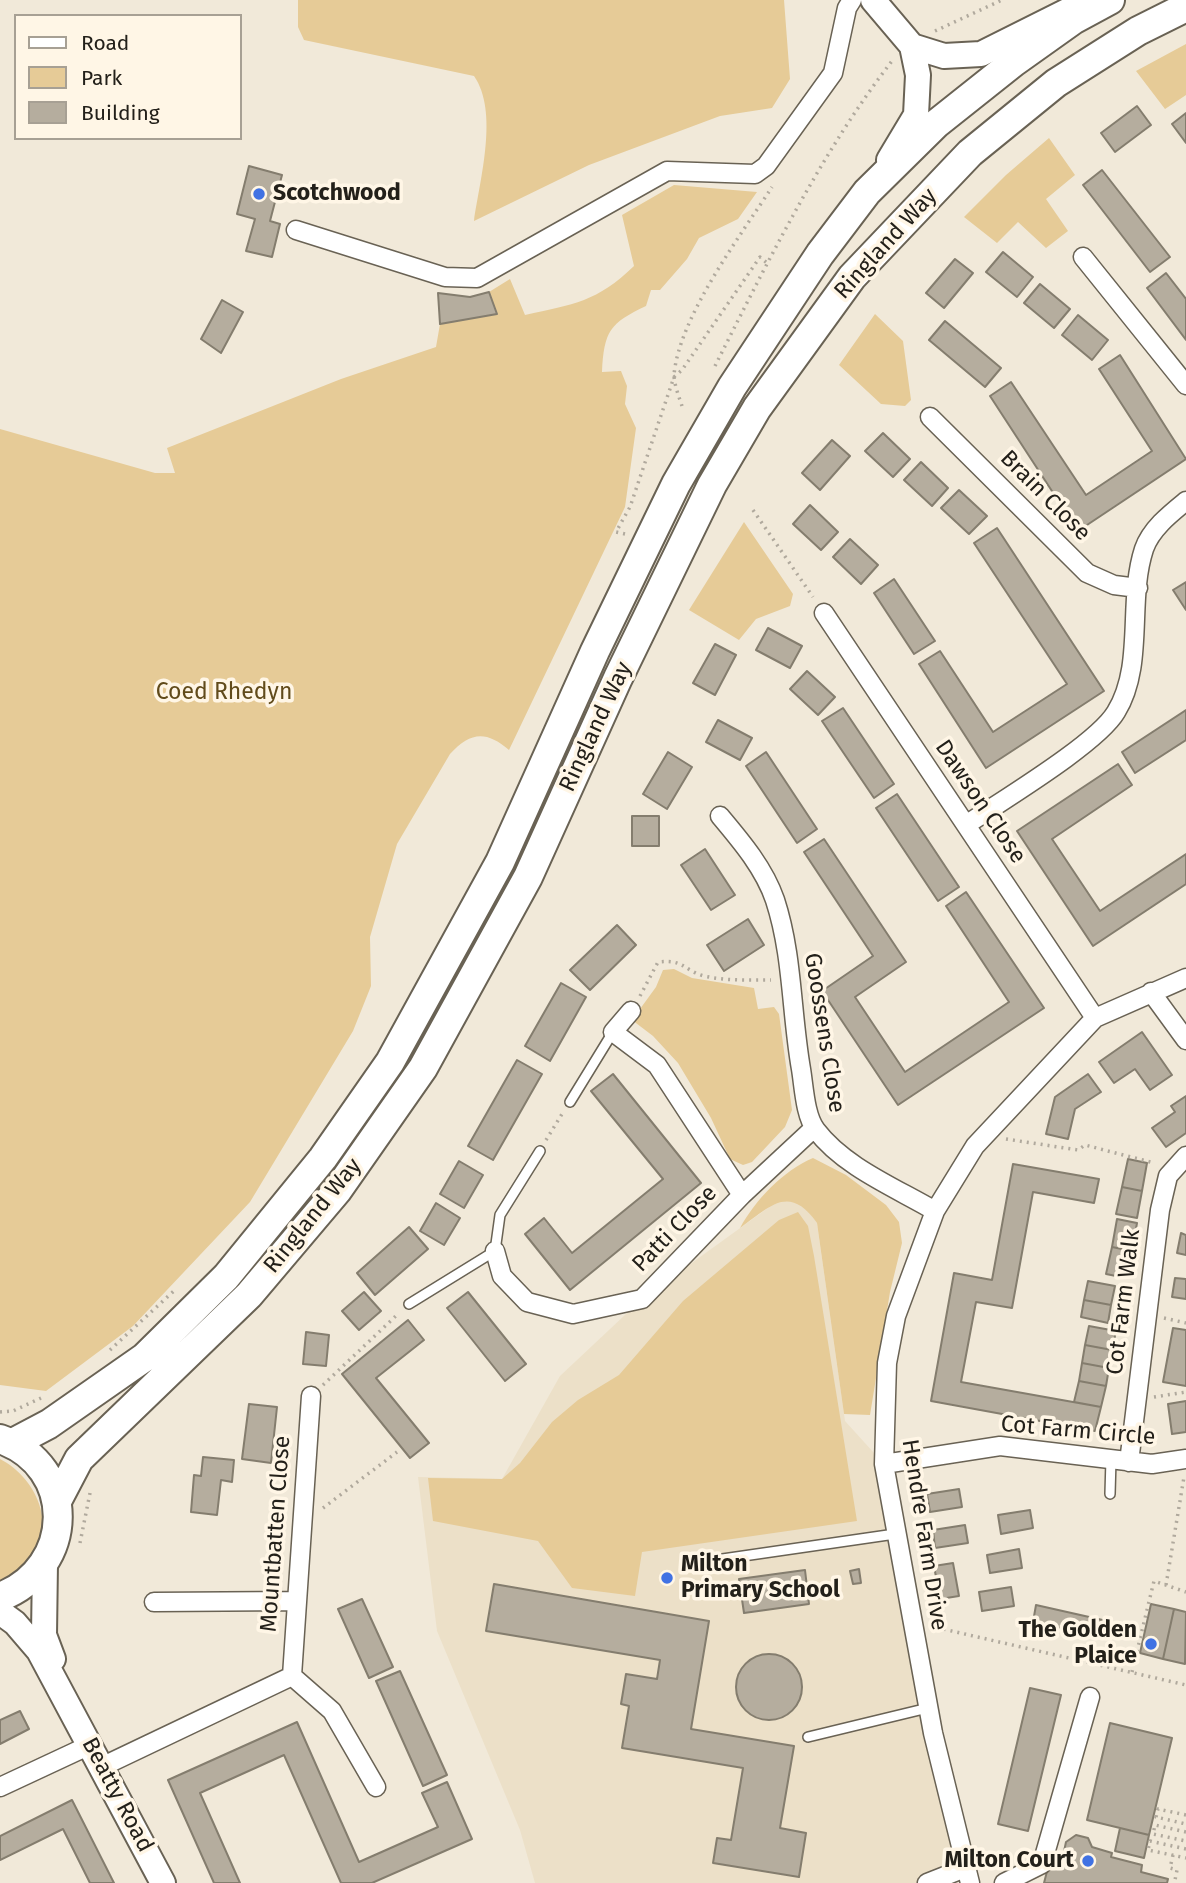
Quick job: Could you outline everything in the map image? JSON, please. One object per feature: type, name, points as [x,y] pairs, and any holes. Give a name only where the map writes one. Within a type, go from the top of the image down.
[{"type":"main road","name":"Ringland Way","points":[[6,1441],[49,1424],[145,1357],[226,1277],[323,1158],[390,1062],[500,862],[595,651],[676,484],[732,387],[820,254],[867,192],[936,124],[994,77],[1073,20],[1110,0]]},
{"type":"main road","name":"Ringland Way","points":[[57,1501],[79,1459],[179,1365],[275,1264],[337,1191],[423,1069],[528,877],[618,678],[712,485],[757,408],[852,277],[971,153],[1056,83],[1138,31],[1186,7]]},
{"type":"main road","points":[[0,1597],[18,1589],[45,1563],[54,1544],[58,1523],[57,1501],[48,1478],[33,1458],[6,1441]]},
{"type":"street","points":[[296,230],[445,277],[477,278],[667,171],[755,174],[766,166],[832,73],[847,8],[852,0]]},
{"type":"street","points":[[867,192],[916,115],[918,75],[912,46],[873,0]]},
{"type":"street","points":[[912,46],[944,56],[981,54],[1050,17],[1089,0]]},
{"type":"street","points":[[1083,257],[1186,385]]},
{"type":"street","name":"Brain Close","points":[[930,416],[1087,573],[1114,585],[1138,588]]},
{"type":"street","points":[[966,825],[1094,736],[1115,714],[1129,687],[1144,548],[1165,517],[1186,501]]},
{"type":"street","name":"Dawson Close","points":[[824,613],[1095,1018]]},
{"type":"street","name":"Goossens Close","points":[[720,816],[748,849],[774,898],[791,980],[797,1050],[814,1128],[861,1168],[935,1211]]},
{"type":"street","name":"Hendre Farm Drive","points":[[967,1875],[928,1708],[884,1464],[887,1363],[896,1316],[935,1211],[984,1136],[1095,1018],[1186,978]]},
{"type":"street","points":[[1151,992],[1186,1040]]},
{"type":"street","points":[[631,1011],[613,1032],[657,1065],[742,1195]]},
{"type":"street","name":"Patti Close","points":[[495,1251],[502,1276],[527,1302],[573,1314],[642,1299],[742,1195],[814,1128]]},
{"type":"street","name":"Cot Farm Walk","points":[[1120,1461],[1136,1400],[1165,1184],[1179,1163]]},
{"type":"street","name":"Mountbatten Close","points":[[292,1676],[311,1396]]},
{"type":"street","name":"Cot Farm Circle","points":[[884,1464],[1000,1446],[1152,1464],[1186,1459]]},
{"type":"street","name":"Beatty Road","points":[[45,1563],[44,1635],[71,1706]]},
{"type":"street","points":[[154,1602],[295,1601]]},
{"type":"street","name":"Beatty Road","points":[[0,1612],[15,1623],[39,1651],[71,1706],[163,1883]]},
{"type":"street","points":[[101,1768],[292,1676],[332,1711],[376,1787]]},
{"type":"street","points":[[1004,1883],[1042,1864],[1090,1697]]},
{"type":"street","points":[[0,1787],[90,1745]]},
{"type":"street","points":[[927,1883],[967,1875]]},
{"type":"lane","points":[[570,1102],[613,1032]]},
{"type":"lane","points":[[409,1304],[495,1251],[500,1215],[540,1151]]},
{"type":"lane","points":[[1110,1494],[1120,1461]]},
{"type":"lane","points":[[688,1564],[895,1534]]},
{"type":"lane","points":[[808,1737],[928,1708]]},
{"type":"path","points":[[709,377],[767,263],[878,79],[893,60],[926,34],[1002,0]]},
{"type":"path","points":[[633,523],[626,535],[617,532],[630,507],[678,358],[703,293],[776,181]]},
{"type":"path","points":[[674,377],[682,370],[760,257],[767,263]]},
{"type":"path","points":[[674,377],[682,406]]},
{"type":"path","points":[[753,510],[824,613]]},
{"type":"path","points":[[631,1011],[650,981],[658,962],[674,960],[702,975],[738,981],[791,980]]},
{"type":"path","points":[[540,1151],[570,1102]]},
{"type":"path","points":[[984,1136],[1078,1150],[1086,1145],[1179,1163]]},
{"type":"path","points":[[108,1352],[178,1288]]},
{"type":"path","points":[[311,1396],[409,1304]]},
{"type":"path","points":[[1136,1400],[1186,1392]]},
{"type":"path","points":[[0,1412],[13,1411],[50,1394]]},
{"type":"path","points":[[302,1524],[397,1452]]},
{"type":"path","points":[[1166,1585],[1186,1466]]},
{"type":"path","points":[[1132,1672],[1154,1581],[1186,1592]]},
{"type":"path","points":[[911,1622],[1186,1685]]},
{"type":"path","points":[[1186,1815],[1158,1809],[1156,1817],[1186,1824]]},
{"type":"path","points":[[1186,1832],[1154,1825],[1153,1834],[1186,1841]]},
{"type":"path","points":[[1186,1849],[1150,1841],[1148,1850],[1186,1858]]},
{"type":"path","points":[[1173,1855],[1170,1868],[1177,1870],[1175,1880]]},
{"type":"shaded area","name":"Milton Primary School","points":[[788,1200],[805,1206],[817,1223],[845,1421],[884,1464],[965,1868],[927,1883],[535,1883],[520,1830],[437,1631],[418,1477],[502,1479],[560,1376],[642,1299],[772,1205]]},
{"type":"green space","points":[[298,0],[784,0],[790,79],[772,108],[720,116],[589,165],[474,221],[487,127],[481,91],[474,76],[304,40],[298,27]]},
{"type":"green space","points":[[1186,44],[1186,95],[1165,109],[1136,71]]},
{"type":"green space","points":[[1049,138],[1075,175],[1046,199],[1068,231],[1046,248],[1018,222],[997,243],[964,217],[1006,175]]},
{"type":"green space","name":"Coed Rhedyn","points":[[674,185],[757,192],[738,219],[699,238],[687,259],[660,290],[651,290],[646,306],[624,318],[611,330],[607,338],[602,372],[621,371],[627,386],[625,404],[636,428],[625,507],[509,750],[485,737],[478,736],[464,741],[450,754],[397,844],[370,937],[371,986],[353,1031],[250,1202],[133,1326],[46,1391],[0,1385],[0,429],[155,473],[175,473],[167,448],[341,379],[436,347],[440,324],[497,314],[489,292],[510,279],[525,315],[571,304],[596,294],[634,266],[622,215]]},
{"type":"green space","points":[[875,314],[903,341],[911,400],[905,406],[881,404],[839,365]]},
{"type":"green space","points":[[744,522],[793,594],[790,606],[756,619],[739,640],[689,610]]},
{"type":"green space","points":[[674,969],[692,978],[754,988],[758,1009],[774,1007],[779,1014],[792,1110],[785,1127],[752,1162],[743,1165],[730,1159],[711,1118],[678,1063],[653,1036],[632,1020],[656,987],[663,970]]},
{"type":"green space","points":[[813,1158],[846,1175],[886,1205],[899,1222],[902,1243],[890,1292],[870,1415],[844,1414],[817,1223],[798,1204],[789,1202],[771,1206],[740,1228],[771,1187],[791,1170]]},
{"type":"green space","points":[[798,1212],[808,1226],[814,1256],[857,1521],[642,1552],[635,1596],[572,1588],[538,1541],[433,1521],[428,1478],[502,1479],[520,1463],[552,1422],[578,1400],[619,1375],[683,1301],[779,1220]]},
{"type":"green space","points":[[0,1459],[25,1479],[40,1508],[43,1524],[35,1554],[21,1570],[0,1582]]},
{"type":"building","points":[[1137,106],[1151,125],[1115,152],[1101,133]]},
{"type":"building","points":[[1186,113],[1186,143],[1172,124]]},
{"type":"building","name":"Scotchwood","points":[[249,166],[282,175],[270,221],[280,224],[272,257],[246,251],[255,219],[237,214]]},
{"type":"building","points":[[1102,170],[1170,257],[1150,272],[1083,185]]},
{"type":"building","points":[[1003,252],[1033,277],[1017,297],[986,272]]},
{"type":"building","points":[[955,259],[973,273],[944,308],[926,293]]},
{"type":"building","points":[[1166,273],[1186,299],[1186,340],[1147,288]]},
{"type":"building","points":[[1040,284],[1070,309],[1054,328],[1024,303]]},
{"type":"building","points":[[489,292],[497,314],[440,324],[438,293],[470,297]]},
{"type":"building","points":[[222,300],[243,312],[221,353],[201,339]]},
{"type":"building","points":[[1078,315],[1108,340],[1092,360],[1062,335]]},
{"type":"building","points":[[945,321],[1001,368],[985,387],[929,340]]},
{"type":"building","points":[[1120,355],[1186,459],[1078,531],[990,396],[1011,382],[1086,495],[1152,451],[1099,369]]},
{"type":"building","points":[[883,433],[910,459],[893,477],[865,451]]},
{"type":"building","points":[[832,440],[850,456],[820,490],[802,473]]},
{"type":"building","points":[[921,462],[948,488],[932,506],[904,480]]},
{"type":"building","points":[[959,490],[987,516],[969,534],[941,508]]},
{"type":"building","points":[[810,505],[838,532],[821,550],[793,524]]},
{"type":"building","points":[[997,528],[1104,691],[986,768],[919,664],[940,651],[993,732],[1067,684],[974,543]]},
{"type":"building","points":[[850,539],[878,565],[861,584],[833,557]]},
{"type":"building","points":[[894,579],[935,641],[914,654],[874,593]]},
{"type":"building","points":[[1186,582],[1186,610],[1173,590]]},
{"type":"building","points":[[768,628],[802,646],[790,668],[756,650]]},
{"type":"building","points":[[715,644],[736,655],[715,695],[693,683]]},
{"type":"building","points":[[807,671],[835,697],[818,715],[790,689]]},
{"type":"building","points":[[843,708],[894,784],[874,798],[822,721]]},
{"type":"building","points":[[1186,710],[1186,740],[1135,773],[1122,752]]},
{"type":"building","points":[[718,720],[752,738],[740,760],[706,742]]},
{"type":"building","points":[[668,752],[692,767],[667,809],[643,794]]},
{"type":"building","points":[[766,752],[817,829],[797,843],[746,766]]},
{"type":"building","points":[[1118,764],[1132,785],[1052,839],[1100,911],[1186,854],[1186,884],[1093,946],[1017,831]]},
{"type":"building","points":[[897,794],[959,887],[938,901],[876,808]]},
{"type":"building","points":[[632,816],[659,816],[659,846],[632,846]]},
{"type":"building","points":[[824,839],[906,962],[855,997],[905,1072],[1009,1002],[946,906],[966,892],[1044,1008],[898,1105],[822,991],[873,956],[804,852]]},
{"type":"building","points":[[705,849],[735,895],[711,910],[681,865]]},
{"type":"building","points":[[748,919],[764,945],[724,971],[707,945]]},
{"type":"building","points":[[617,925],[636,945],[590,990],[570,970]]},
{"type":"building","points":[[561,983],[586,997],[550,1061],[525,1046]]},
{"type":"building","points":[[1142,1032],[1172,1075],[1150,1090],[1135,1069],[1114,1083],[1099,1062]]},
{"type":"building","points":[[517,1060],[542,1074],[493,1160],[468,1146]]},
{"type":"building","points":[[613,1074],[701,1183],[570,1290],[525,1234],[544,1218],[572,1253],[663,1179],[591,1091]]},
{"type":"building","points":[[1088,1074],[1101,1092],[1075,1109],[1068,1139],[1046,1134],[1055,1097]]},
{"type":"building","points":[[1186,1096],[1186,1133],[1166,1147],[1152,1128],[1175,1112],[1171,1106]]},
{"type":"building","points":[[1128,1159],[1147,1163],[1142,1191],[1122,1187]]},
{"type":"building","points":[[459,1161],[483,1175],[464,1208],[440,1194]]},
{"type":"building","points":[[1013,1164],[1099,1179],[1094,1203],[1033,1192],[1012,1308],[976,1302],[961,1382],[1101,1407],[1095,1431],[931,1401],[954,1273],[992,1280]]},
{"type":"building","points":[[1122,1187],[1142,1191],[1137,1218],[1116,1214]]},
{"type":"building","points":[[436,1203],[460,1218],[444,1245],[420,1231]]},
{"type":"building","points":[[1117,1219],[1137,1223],[1132,1251],[1112,1247]]},
{"type":"building","points":[[409,1227],[428,1249],[375,1295],[357,1273]]},
{"type":"building","points":[[1181,1233],[1186,1235],[1186,1255],[1177,1253]]},
{"type":"building","points":[[1112,1247],[1132,1251],[1126,1278],[1106,1274]]},
{"type":"building","points":[[1175,1278],[1186,1279],[1186,1299],[1172,1297]]},
{"type":"building","points":[[1088,1281],[1115,1286],[1111,1305],[1084,1300]]},
{"type":"building","points":[[364,1292],[381,1311],[359,1330],[342,1311]]},
{"type":"building","points":[[468,1292],[526,1364],[505,1381],[447,1308]]},
{"type":"building","points":[[1084,1300],[1111,1305],[1108,1323],[1081,1317]]},
{"type":"building","points":[[408,1320],[424,1340],[376,1378],[429,1443],[410,1458],[342,1374]]},
{"type":"building","points":[[1089,1326],[1116,1331],[1112,1350],[1085,1345]]},
{"type":"building","points":[[1173,1328],[1186,1330],[1186,1386],[1163,1382]]},
{"type":"building","points":[[306,1332],[329,1335],[326,1366],[303,1364]]},
{"type":"building","points":[[1085,1345],[1112,1350],[1109,1368],[1082,1363]]},
{"type":"building","points":[[1082,1363],[1109,1368],[1106,1386],[1079,1381]]},
{"type":"building","points":[[1079,1381],[1106,1386],[1101,1407],[1074,1402]]},
{"type":"building","points":[[1186,1401],[1186,1432],[1172,1434],[1168,1404]]},
{"type":"building","points":[[249,1404],[277,1407],[271,1463],[242,1459]]},
{"type":"building","points":[[203,1457],[234,1460],[232,1482],[221,1480],[217,1515],[191,1512],[194,1475],[201,1476]]},
{"type":"building","points":[[959,1489],[962,1507],[930,1512],[927,1494]]},
{"type":"building","points":[[1030,1510],[1033,1528],[1001,1534],[998,1515]]},
{"type":"building","points":[[965,1525],[968,1543],[935,1548],[933,1530]]},
{"type":"building","points":[[1019,1549],[1022,1568],[990,1573],[987,1555]]},
{"type":"building","points":[[953,1563],[959,1596],[940,1599],[934,1566]]},
{"type":"building","points":[[859,1569],[861,1583],[853,1584],[850,1571]]},
{"type":"building","points":[[805,1570],[809,1604],[744,1613],[739,1579]]},
{"type":"building","points":[[494,1584],[709,1621],[691,1729],[794,1746],[780,1828],[806,1833],[799,1877],[713,1863],[717,1838],[731,1840],[743,1768],[622,1748],[629,1706],[621,1704],[626,1674],[657,1679],[660,1660],[486,1631]]},
{"type":"building","points":[[1011,1587],[1014,1606],[982,1611],[979,1592]]},
{"type":"building","points":[[362,1599],[393,1667],[369,1678],[338,1609]]},
{"type":"building","points":[[1151,1604],[1174,1609],[1163,1659],[1140,1653]]},
{"type":"building","points":[[1036,1605],[1107,1621],[1104,1637],[1033,1622]]},
{"type":"building","points":[[1174,1609],[1186,1612],[1185,1664],[1163,1659]]},
{"type":"building","points":[[763,1654],[775,1654],[787,1659],[797,1669],[802,1687],[800,1700],[787,1715],[775,1720],[763,1720],[751,1715],[741,1705],[736,1693],[736,1681],[741,1669],[751,1659]]},
{"type":"building","points":[[400,1671],[447,1775],[423,1786],[376,1681]]},
{"type":"building","points":[[1030,1688],[1061,1695],[1028,1831],[998,1824]]},
{"type":"building","points":[[20,1711],[29,1729],[0,1744],[0,1720]]},
{"type":"building","points":[[297,1722],[359,1862],[438,1827],[422,1793],[447,1782],[472,1839],[372,1883],[341,1883],[284,1755],[200,1793],[240,1883],[214,1883],[168,1780]]},
{"type":"building","points":[[1110,1723],[1172,1738],[1149,1835],[1087,1820]]},
{"type":"building","points":[[72,1800],[114,1883],[90,1883],[63,1829],[0,1860],[0,1836]]},
{"type":"building","points":[[1120,1828],[1149,1835],[1144,1858],[1115,1851]]},
{"type":"building","name":"Milton Court","points":[[1076,1835],[1088,1838],[1092,1847],[1112,1853],[1111,1857],[1142,1865],[1141,1872],[1168,1879],[1167,1883],[1044,1883],[1052,1852],[1063,1856],[1066,1842]]},
{"type":"place","name":"Scotchwood","points":[[259,194]]},
{"type":"place","name":"Milton Primary School","points":[[667,1578]]},
{"type":"place","name":"The Golden Plaice","points":[[1151,1644]]},
{"type":"place","name":"Milton Court","points":[[1088,1861]]}]
